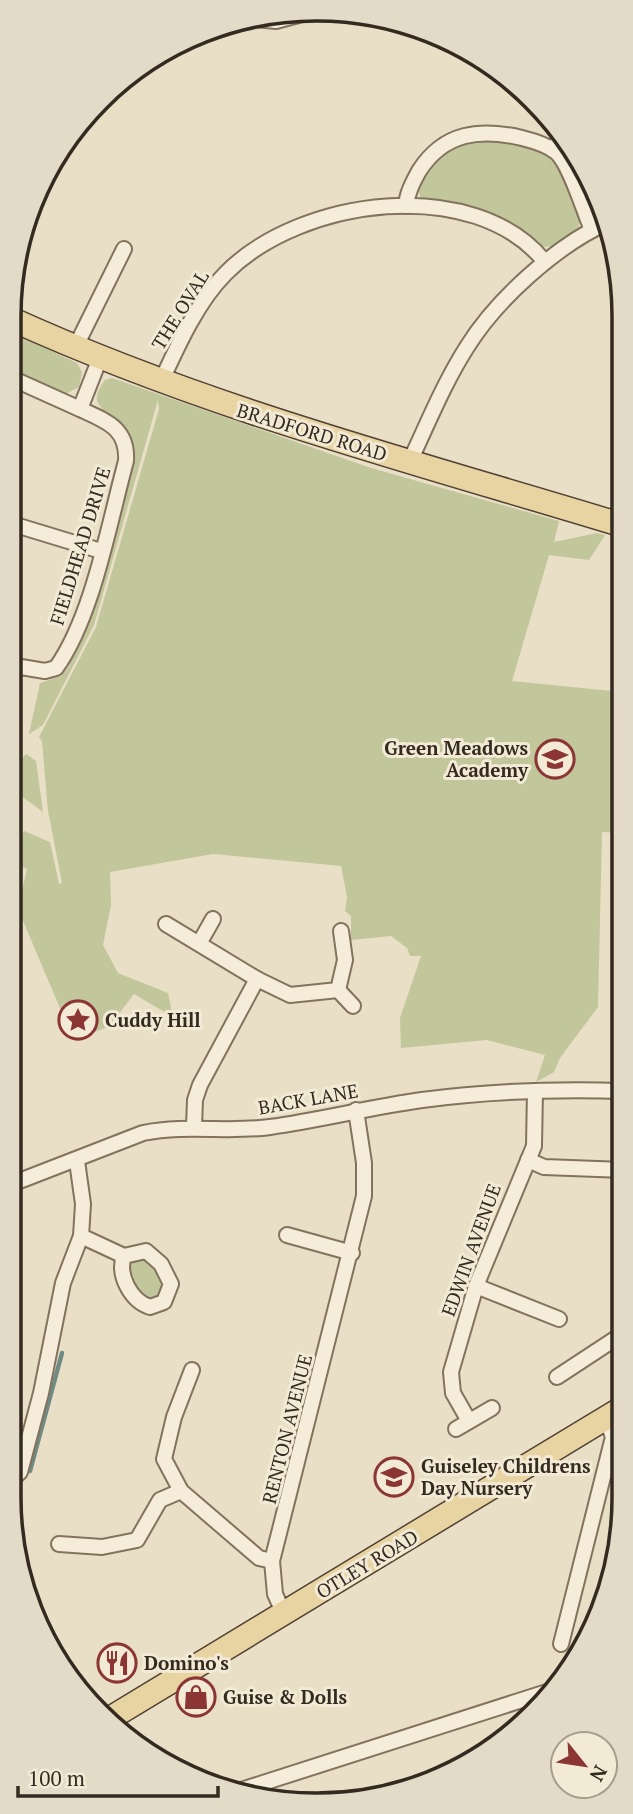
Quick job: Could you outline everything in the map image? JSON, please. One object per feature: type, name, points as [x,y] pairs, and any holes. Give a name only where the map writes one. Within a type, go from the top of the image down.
[{"type":"main road","name":"BRADFORD ROAD","points":[[21,323],[100,358],[245,412],[612,522]]},
{"type":"main road","name":"OTLEY ROAD","points":[[116,1714],[612,1415]]},
{"type":"street","points":[[406,206],[410,188],[425,162],[459,135],[484,132],[508,135],[553,150],[561,158],[592,230]]},
{"type":"street","points":[[553,150],[556,144]]},
{"type":"street","name":"THE OVAL","points":[[161,382],[207,297],[225,273],[276,236],[328,216],[406,206],[456,212],[505,227],[528,242],[545,262]]},
{"type":"street","points":[[410,461],[449,377],[469,344],[545,262],[598,227]]},
{"type":"street","points":[[75,348],[124,249]]},
{"type":"street","points":[[80,409],[100,358]]},
{"type":"street","name":"FIELDHEAD DRIVE","points":[[21,382],[108,422],[120,432],[127,445],[102,551],[82,616],[56,668],[45,671],[21,667]]},
{"type":"street","points":[[21,527],[102,551]]},
{"type":"street","points":[[200,942],[213,919]]},
{"type":"street","points":[[166,924],[200,942],[206,951],[290,995],[338,990]]},
{"type":"street","points":[[338,990],[345,960],[341,931]]},
{"type":"street","points":[[194,1126],[195,1100],[200,1085],[257,979]]},
{"type":"street","points":[[338,990],[353,1006]]},
{"type":"street","name":"EDWIN AVENUE","points":[[492,1408],[463,1425],[453,1393],[451,1372],[476,1286],[514,1186],[528,1160],[536,1137],[535,1091]]},
{"type":"street","name":"BACK LANE","points":[[21,1181],[143,1133],[194,1126],[223,1130],[269,1127],[356,1110],[462,1095],[612,1091]]},
{"type":"street","name":"RENTON AVENUE","points":[[284,1614],[275,1594],[272,1561],[352,1253],[365,1178],[356,1110]]},
{"type":"street","points":[[528,1160],[544,1167],[612,1170]]},
{"type":"street","points":[[21,1468],[41,1393],[63,1283],[81,1236],[83,1205],[77,1161]]},
{"type":"street","points":[[287,1235],[352,1253]]},
{"type":"street","points":[[81,1236],[124,1256]]},
{"type":"street","points":[[476,1286],[559,1319]]},
{"type":"street","points":[[557,1377],[612,1341]]},
{"type":"street","points":[[191,1370],[174,1418],[164,1459],[181,1491],[259,1558],[272,1561]]},
{"type":"street","points":[[561,1644],[612,1441]]},
{"type":"street","points":[[59,1544],[102,1547],[137,1540],[160,1500],[181,1491]]},
{"type":"street","points":[[254,1786],[535,1696]]},
{"type":"green space","points":[[476,138],[527,145],[553,156],[580,218],[578,231],[560,245],[543,247],[505,220],[421,199],[417,187],[442,152]]},
{"type":"green space","points":[[21,337],[77,363],[82,372],[79,387],[62,396],[21,377]]},
{"type":"green space","points":[[112,378],[371,468],[559,521],[554,542],[597,533],[605,535],[589,560],[549,555],[512,681],[612,691],[612,832],[602,832],[598,1007],[560,1058],[554,1072],[536,1082],[545,1055],[487,1040],[401,1048],[400,1018],[421,956],[410,956],[407,948],[391,936],[351,940],[351,916],[345,911],[347,897],[341,866],[213,854],[110,872],[111,905],[103,945],[118,973],[168,993],[173,1017],[134,994],[109,1027],[73,1039],[21,916],[21,896],[27,869],[21,866],[21,838],[24,831],[50,842],[59,884],[62,883],[48,811],[42,741],[39,737],[96,627],[159,409],[158,400],[94,625],[43,725],[29,734],[40,683],[61,676],[70,665],[67,662],[133,463],[132,442],[128,430],[98,404],[99,390],[105,380]]},
{"type":"green space","points":[[26,754],[36,761],[43,812],[21,796],[21,760]]},
{"type":"green space","points":[[141,1257],[155,1267],[163,1283],[162,1294],[154,1300],[141,1295],[131,1279],[129,1259]]},
{"type":"waterway","points":[[30,1471],[62,1353]]},
{"type":"place","name":"Green Meadows Academy","points":[[555,759]]},
{"type":"place","name":"Cuddy Hill","points":[[78,1020]]},
{"type":"place","name":"Guiseley Childrens Day Nursery","points":[[394,1477]]},
{"type":"place","name":"Domino's","points":[[117,1663]]},
{"type":"place","name":"Guise & Dolls","points":[[196,1697]]}]
